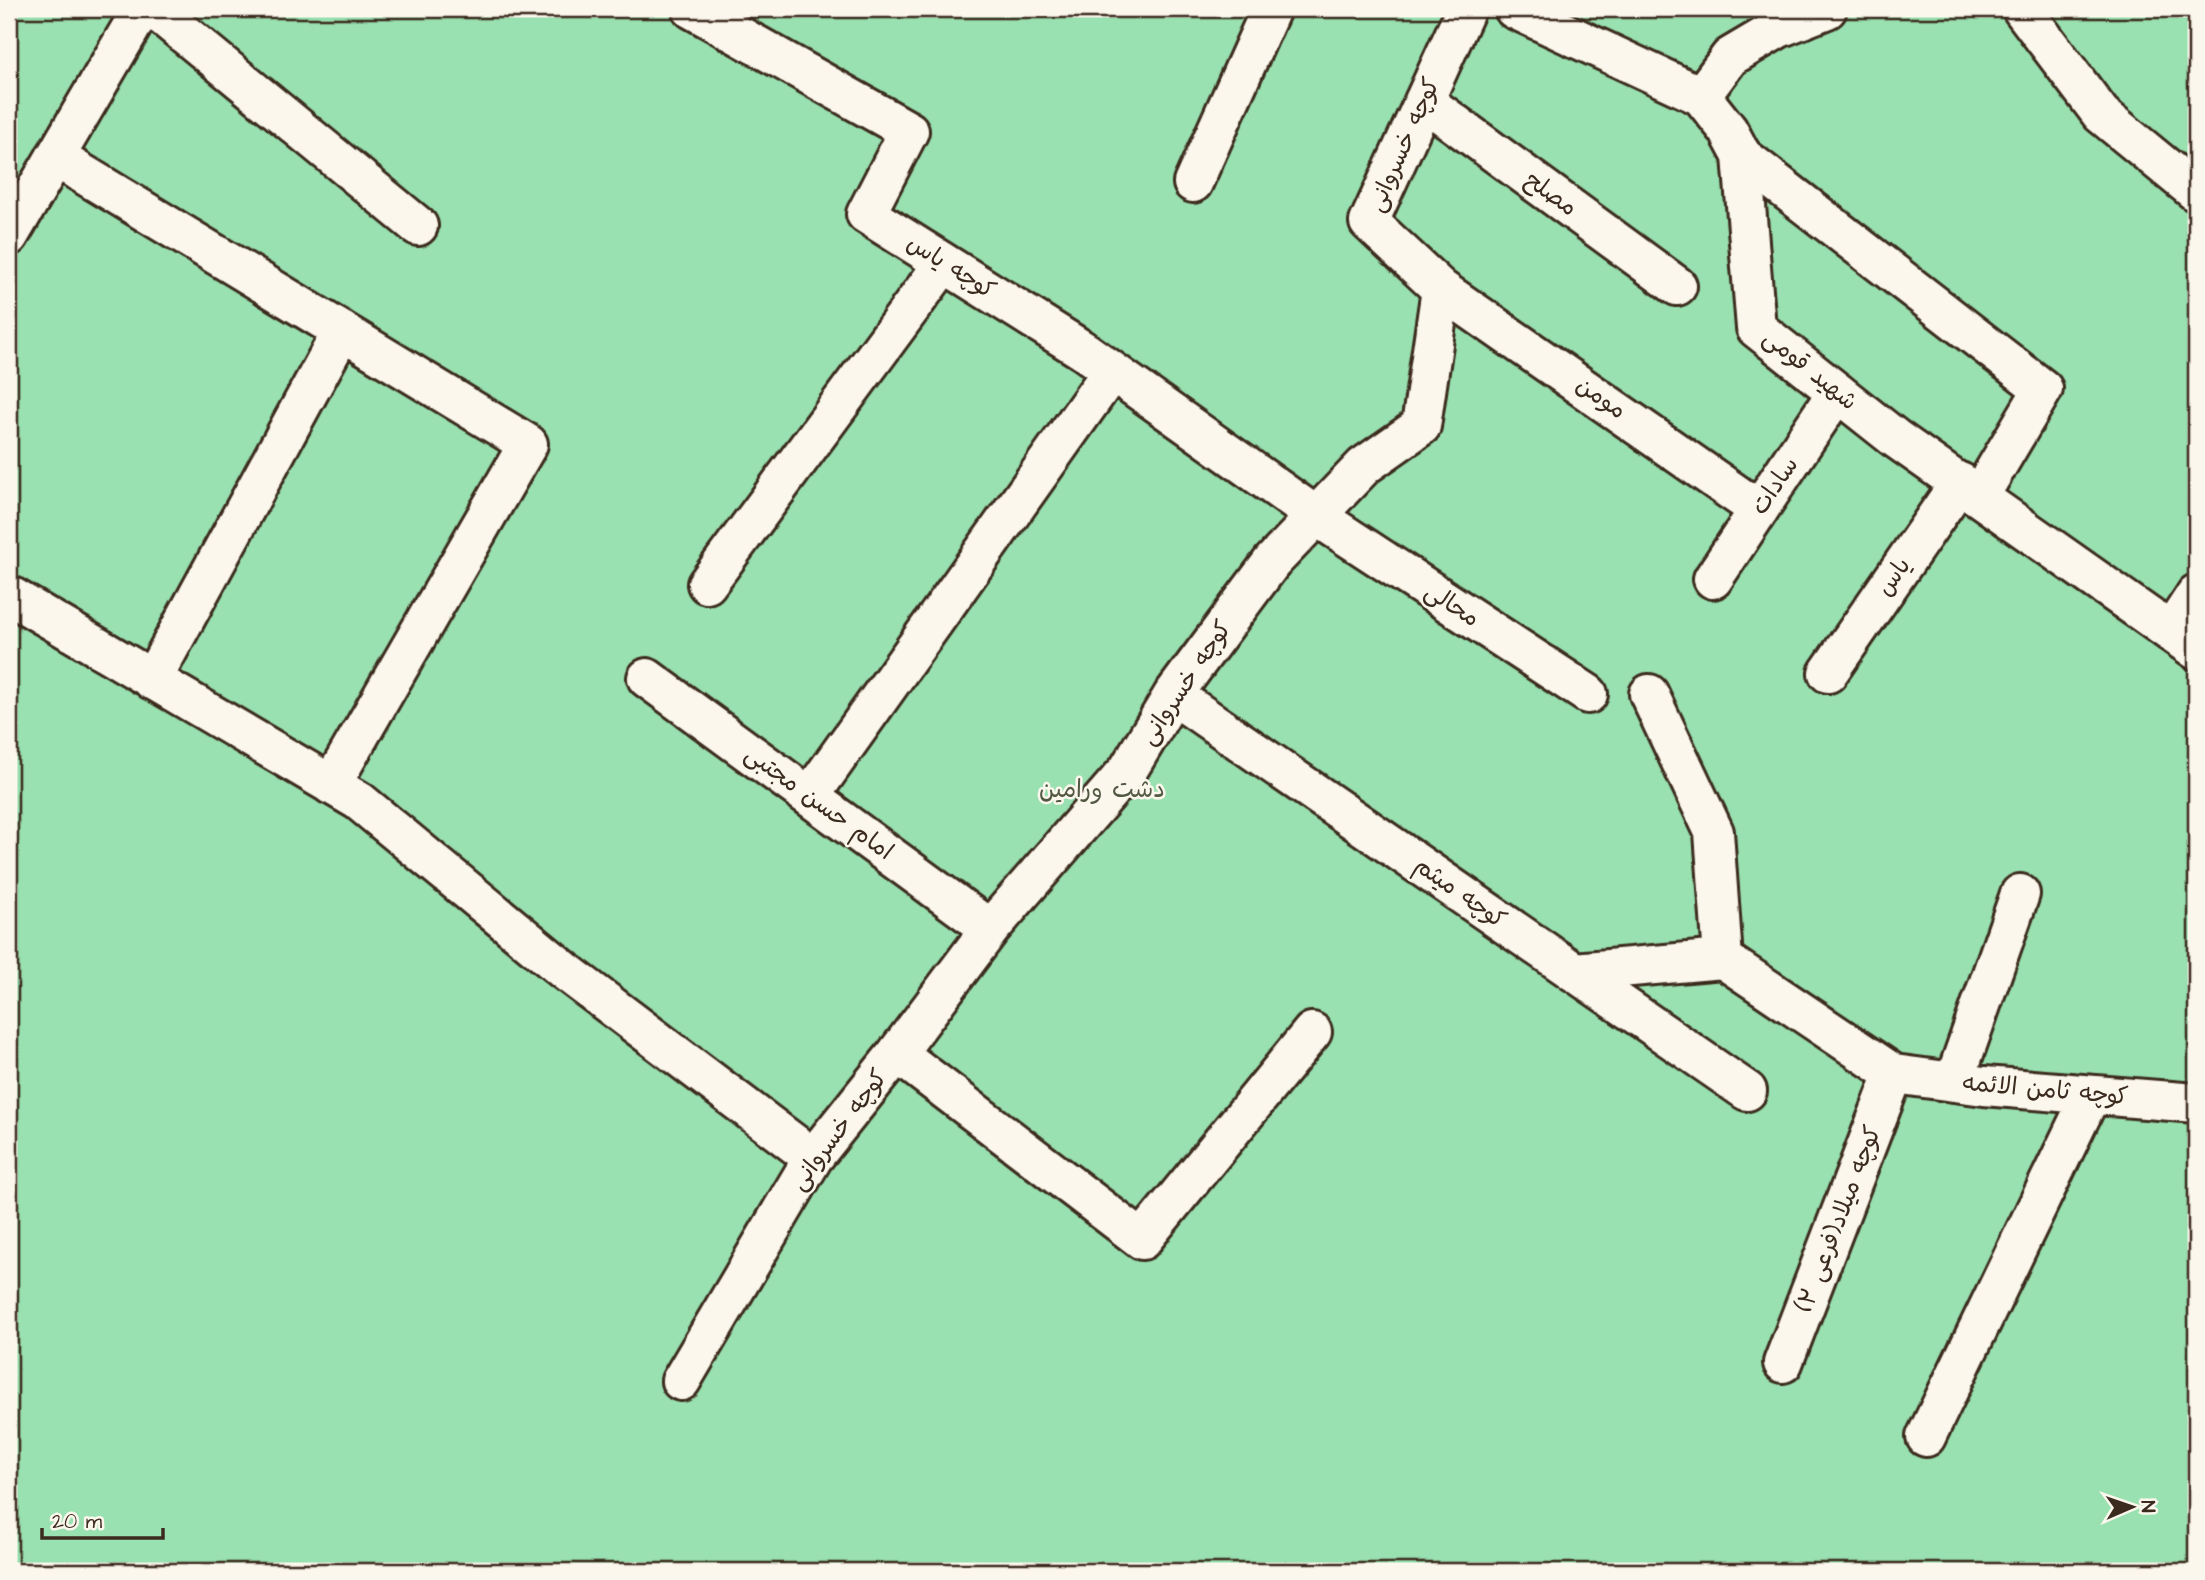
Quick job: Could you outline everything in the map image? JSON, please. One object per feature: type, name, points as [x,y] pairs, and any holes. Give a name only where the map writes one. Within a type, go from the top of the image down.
[{"type":"street","points":[[9,236],[142,9]]},
{"type":"street","points":[[154,9],[418,226]]},
{"type":"street","name":"کوچه یاس","points":[[692,9],[909,131],[866,214],[1112,371],[1316,516]]},
{"type":"street","points":[[1193,183],[1272,9]]},
{"type":"street","name":"کوچه خسروانی","points":[[681,1381],[813,1158],[897,1053],[990,929],[1128,770],[1173,695],[1272,562],[1364,466],[1421,426],[1441,289],[1369,222],[1466,9]]},
{"type":"street","name":"شهید قومی","points":[[1514,9],[1701,96],[1728,130],[1742,156],[1756,328],[1895,438],[1970,488],[2183,641]]},
{"type":"street","points":[[1701,96],[1730,57],[1781,18],[1827,9]]},
{"type":"street","points":[[2022,9],[2101,114],[2196,192]]},
{"type":"street","name":"مصلح","points":[[1424,101],[1677,286]]},
{"type":"street","name":"یاس","points":[[1742,156],[2043,389],[1828,673]]},
{"type":"street","points":[[55,157],[527,444],[331,785]]},
{"type":"street","points":[[707,584],[944,264]]},
{"type":"street","name":"مومن","points":[[1441,289],[1759,509]]},
{"type":"street","points":[[152,680],[342,331]]},
{"type":"street","points":[[810,796],[1112,371]]},
{"type":"street","name":"سادات","points":[[1713,579],[1837,392]]},
{"type":"street","name":"محالی","points":[[1316,516],[1588,694]]},
{"type":"street","points":[[2183,641],[2196,594]]},
{"type":"street","points":[[9,595],[359,802],[565,971],[813,1158]]},
{"type":"street","name":"امام حسن مجتبی","points":[[647,678],[990,929]]},
{"type":"street","points":[[1649,694],[1714,832],[1723,959]]},
{"type":"street","name":"کوچه میثم","points":[[1173,695],[1747,1091]]},
{"type":"street","points":[[1954,1082],[2020,894]]},
{"type":"street","points":[[1574,972],[1723,959],[1894,1074]]},
{"type":"street","points":[[897,1053],[1142,1240],[1311,1032]]},
{"type":"street","name":"کوچه ثامن الائمه","points":[[1894,1074],[1954,1082],[2196,1103]]},
{"type":"street","name":"کوچه میلاد(فرعی ۲)","points":[[1783,1363],[1894,1074]]},
{"type":"street","points":[[1926,1437],[2091,1095]]},
{"type":"green space","name":"دشت ورامین","points":[[9,9],[2196,9],[2196,1571],[9,1571]]}]
